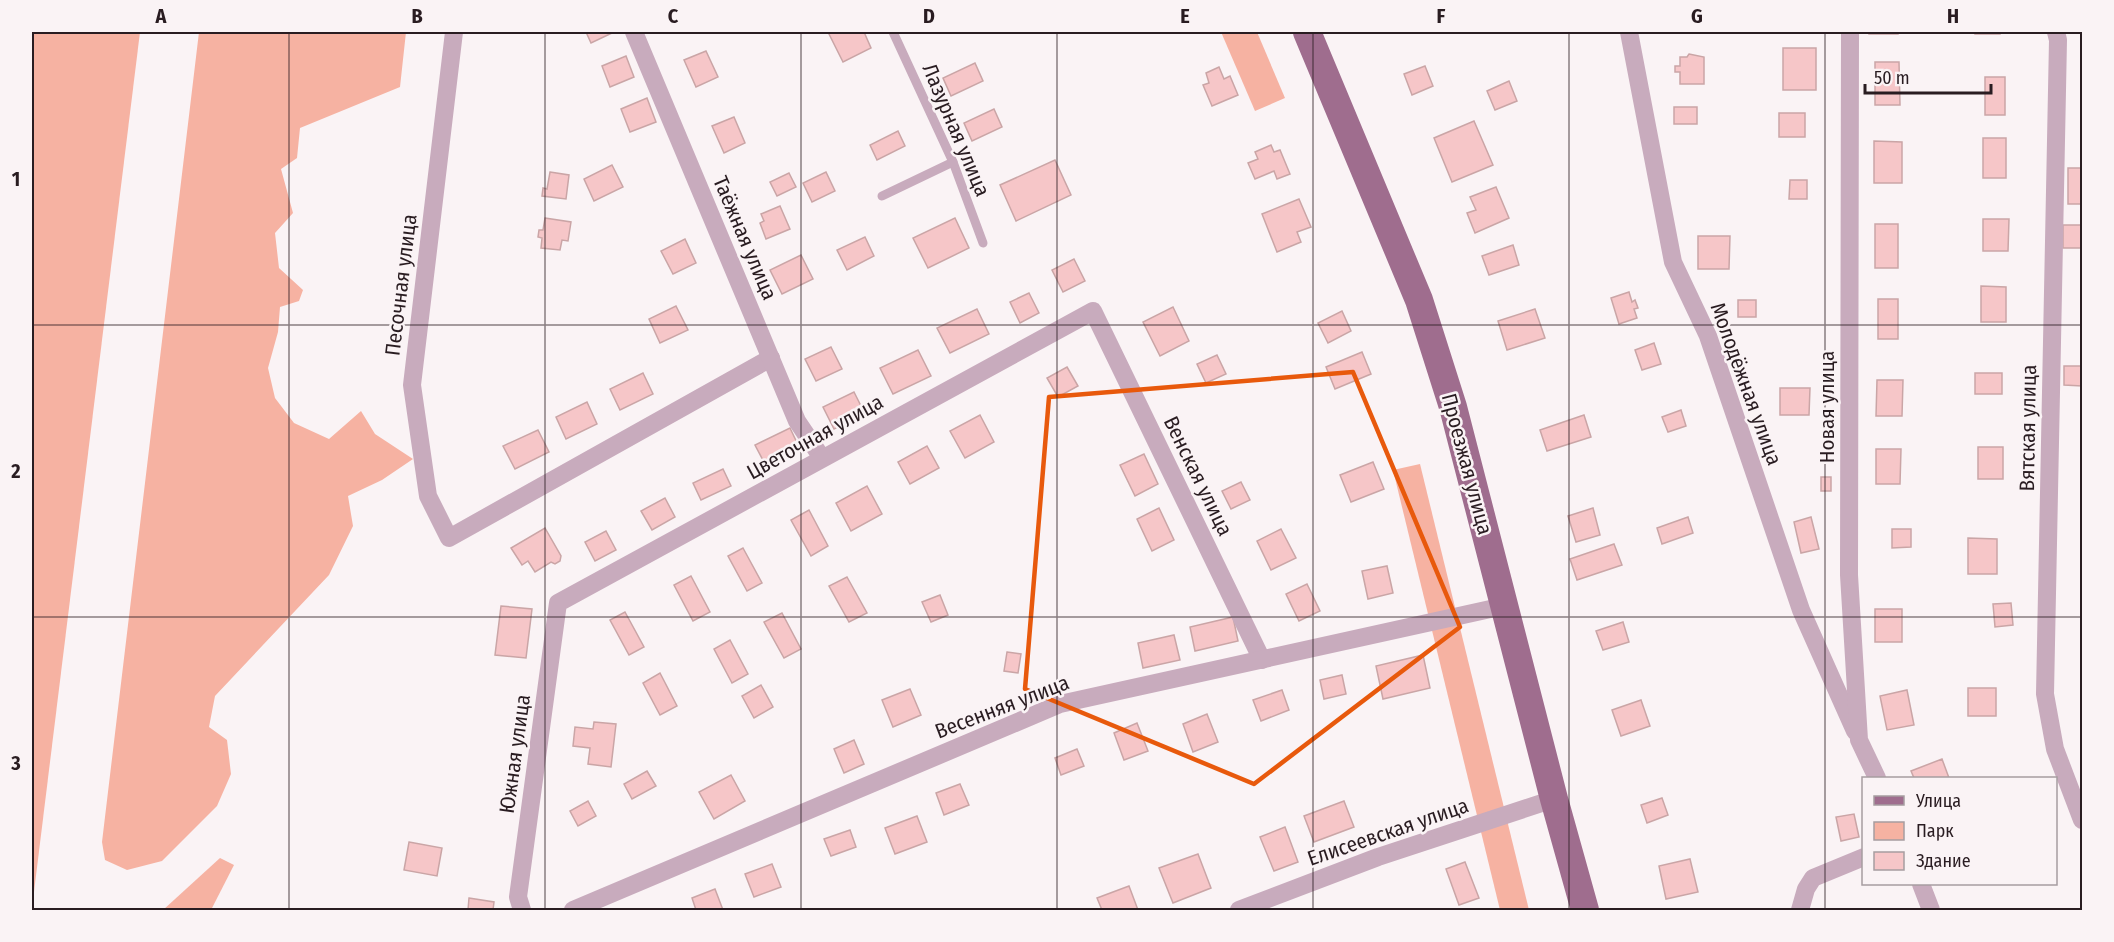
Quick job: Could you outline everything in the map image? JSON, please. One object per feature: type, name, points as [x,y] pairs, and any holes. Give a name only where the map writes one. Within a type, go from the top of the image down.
[{"type":"main road","name":"Проезжая улица","points":[[1307,32],[1419,300],[1454,407],[1554,799],[1585,910]]},
{"type":"street","name":"Песочная улица","points":[[454,32],[412,385],[428,496],[449,538],[771,358]]},
{"type":"street","name":"Таёжная улица","points":[[634,32],[797,421],[822,458]]},
{"type":"street","name":"Молодёжная улица","points":[[1629,32],[1673,262],[1708,336],[1801,610],[1859,740]]},
{"type":"street","name":"Новая улица","points":[[1850,32],[1849,575],[1859,740],[1877,777]]},
{"type":"street","name":"Вятская улица","points":[[2056,32],[2058,40],[2045,694],[2055,749],[2082,820]]},
{"type":"street","name":"Цветочная улица","points":[[558,603],[1093,311]]},
{"type":"street","name":"Венская улица","points":[[1093,311],[1262,660]]},
{"type":"street","name":"Южная улица","points":[[522,910],[518,897],[558,603]]},
{"type":"street","name":"Весенняя улица","points":[[573,910],[1060,704],[1504,606]]},
{"type":"street","name":"Елисеевская улица","points":[[1239,910],[1378,857],[1554,799]]},
{"type":"street","points":[[1800,910],[1806,889],[1813,878],[1862,857]]},
{"type":"street","points":[[1921,885],[1931,910]]},
{"type":"lane","name":"Лазурная улица","points":[[893,32],[952,162],[983,243]]},
{"type":"lane","points":[[882,196],[952,162]]},
{"type":"highlighted area","points":[[1353,372],[1460,627],[1254,784],[1025,689],[1049,397]]},
{"type":"green space","points":[[32,32],[140,32],[32,908]]},
{"type":"green space","points":[[199,32],[406,32],[400,87],[300,128],[297,158],[281,169],[293,213],[275,233],[279,268],[303,290],[299,301],[280,307],[278,332],[268,368],[275,398],[294,423],[329,439],[361,411],[375,434],[413,459],[382,480],[348,496],[353,526],[329,575],[215,696],[209,727],[227,740],[231,774],[217,806],[162,861],[127,870],[105,860],[102,842]]},
{"type":"green space","points":[[1221,32],[1257,32],[1285,98],[1255,111]]},
{"type":"green space","points":[[1420,464],[1529,910],[1500,910],[1393,470]]},
{"type":"green space","points":[[220,858],[234,865],[211,910],[163,910]]},
{"type":"building","points":[[586,32],[611,32],[612,33],[591,43]]},
{"type":"building","points":[[828,32],[864,32],[871,48],[843,62]]},
{"type":"building","points":[[1869,32],[1898,32],[1898,34],[1869,34]]},
{"type":"building","points":[[1975,32],[2000,32],[2000,34],[1975,34]]},
{"type":"building","points":[[1783,48],[1816,48],[1816,90],[1783,90]]},
{"type":"building","points":[[706,51],[718,77],[696,87],[684,60]]},
{"type":"building","points":[[1689,54],[1704,57],[1704,84],[1680,84],[1680,72],[1675,72],[1675,66],[1680,66],[1680,57],[1687,57]]},
{"type":"building","points":[[626,56],[634,77],[610,87],[602,66]]},
{"type":"building","points":[[1875,62],[1899,62],[1900,105],[1875,105]]},
{"type":"building","points":[[975,63],[983,81],[951,96],[943,78]]},
{"type":"building","points":[[1425,66],[1433,86],[1412,95],[1404,74]]},
{"type":"building","points":[[1219,67],[1224,79],[1230,76],[1238,95],[1212,106],[1203,85],[1209,83],[1206,73]]},
{"type":"building","points":[[1985,77],[2005,77],[2005,115],[1985,115]]},
{"type":"building","points":[[1509,81],[1517,101],[1495,110],[1487,91]]},
{"type":"building","points":[[647,98],[656,122],[630,132],[621,109]]},
{"type":"building","points":[[1674,107],[1697,107],[1697,124],[1674,124]]},
{"type":"building","points":[[994,109],[1002,127],[972,141],[964,123]]},
{"type":"building","points":[[1779,113],[1805,113],[1805,137],[1779,137]]},
{"type":"building","points":[[734,117],[745,143],[724,153],[712,126]]},
{"type":"building","points":[[1474,121],[1493,165],[1452,182],[1434,138]]},
{"type":"building","points":[[898,131],[905,146],[877,160],[870,145]]},
{"type":"building","points":[[1983,138],[2006,138],[2006,178],[1983,178]]},
{"type":"building","points":[[1874,141],[1902,142],[1902,183],[1874,183]]},
{"type":"building","points":[[1271,145],[1274,152],[1280,150],[1290,174],[1277,179],[1274,171],[1255,179],[1248,163],[1258,159],[1255,152]]},
{"type":"building","points":[[1055,160],[1071,195],[1016,221],[1000,185]]},
{"type":"building","points":[[612,165],[623,187],[594,201],[584,179]]},
{"type":"building","points":[[2068,168],[2082,168],[2082,204],[2068,204]]},
{"type":"building","points":[[550,172],[569,175],[566,199],[542,196],[543,188],[547,189]]},
{"type":"building","points":[[826,172],[835,191],[812,202],[803,183]]},
{"type":"building","points":[[789,173],[796,187],[777,196],[770,182]]},
{"type":"building","points":[[1790,180],[1807,180],[1807,199],[1789,199]]},
{"type":"building","points":[[1496,187],[1509,218],[1475,233],[1467,213],[1476,210],[1470,197]]},
{"type":"building","points":[[1299,199],[1311,227],[1297,232],[1301,242],[1277,252],[1262,214]]},
{"type":"building","points":[[780,206],[790,229],[766,239],[760,223],[764,221],[761,214]]},
{"type":"building","points":[[545,218],[571,222],[568,241],[562,240],[560,250],[541,248],[542,238],[538,237],[539,230],[543,230]]},
{"type":"building","points":[[955,218],[969,248],[928,268],[913,238]]},
{"type":"building","points":[[1983,219],[2009,219],[2008,251],[1983,251]]},
{"type":"building","points":[[1875,224],[1898,224],[1898,268],[1875,268]]},
{"type":"building","points":[[2063,225],[2082,225],[2082,248],[2063,248]]},
{"type":"building","points":[[1698,236],[1730,236],[1729,269],[1698,269]]},
{"type":"building","points":[[865,237],[874,256],[847,270],[837,250]]},
{"type":"building","points":[[685,239],[696,263],[673,274],[661,251]]},
{"type":"building","points":[[1513,245],[1519,265],[1489,275],[1482,256]]},
{"type":"building","points":[[801,255],[813,279],[782,294],[770,270]]},
{"type":"building","points":[[1074,259],[1085,281],[1063,292],[1052,270]]},
{"type":"building","points":[[1981,286],[2006,287],[2006,322],[1981,322]]},
{"type":"building","points":[[1629,292],[1632,302],[1635,300],[1638,308],[1634,309],[1637,318],[1619,324],[1611,298]]},
{"type":"building","points":[[1029,293],[1039,313],[1020,323],[1010,302]]},
{"type":"building","points":[[1878,299],[1898,299],[1898,339],[1878,339]]},
{"type":"building","points":[[1738,300],[1756,300],[1756,317],[1738,317]]},
{"type":"building","points":[[676,306],[688,330],[660,343],[649,319]]},
{"type":"building","points":[[1173,307],[1189,341],[1160,356],[1143,322]]},
{"type":"building","points":[[977,309],[989,334],[950,353],[937,328]]},
{"type":"building","points":[[1535,309],[1545,338],[1507,350],[1498,321]]},
{"type":"building","points":[[1342,311],[1351,331],[1328,343],[1318,323]]},
{"type":"building","points":[[1654,343],[1661,364],[1642,370],[1635,350]]},
{"type":"building","points":[[831,347],[842,369],[816,381],[805,359]]},
{"type":"building","points":[[918,350],[931,376],[893,394],[880,368]]},
{"type":"building","points":[[1362,352],[1371,374],[1335,389],[1326,367]]},
{"type":"building","points":[[1217,355],[1226,374],[1206,383],[1197,364]]},
{"type":"building","points":[[2064,366],[2082,366],[2082,386],[2064,385]]},
{"type":"building","points":[[1067,367],[1078,386],[1058,397],[1047,378]]},
{"type":"building","points":[[643,373],[653,394],[620,410],[610,389]]},
{"type":"building","points":[[1975,373],[2002,373],[2002,394],[1975,394]]},
{"type":"building","points":[[1877,380],[1903,380],[1902,416],[1876,416]]},
{"type":"building","points":[[1780,388],[1810,388],[1809,415],[1780,415]]},
{"type":"building","points":[[854,392],[865,414],[834,429],[823,407]]},
{"type":"building","points":[[587,402],[597,424],[566,439],[556,417]]},
{"type":"building","points":[[1681,410],[1686,426],[1668,432],[1662,417]]},
{"type":"building","points":[[980,415],[994,442],[965,458],[950,431]]},
{"type":"building","points":[[1584,415],[1591,437],[1547,451],[1540,430]]},
{"type":"building","points":[[790,428],[799,447],[765,464],[755,445]]},
{"type":"building","points":[[538,430],[549,452],[515,469],[503,446]]},
{"type":"building","points":[[927,446],[939,468],[910,484],[898,462]]},
{"type":"building","points":[[1978,447],[2003,447],[2003,479],[1978,479]]},
{"type":"building","points":[[1876,449],[1901,449],[1900,484],[1876,484]]},
{"type":"building","points":[[1144,454],[1158,484],[1135,496],[1120,465]]},
{"type":"building","points":[[1373,462],[1384,489],[1351,502],[1340,475]]},
{"type":"building","points":[[723,469],[731,486],[701,500],[693,483]]},
{"type":"building","points":[[1821,477],[1831,477],[1831,491],[1821,491]]},
{"type":"building","points":[[1241,482],[1250,500],[1231,509],[1222,491]]},
{"type":"building","points":[[867,486],[882,514],[851,531],[836,503]]},
{"type":"building","points":[[665,498],[675,517],[652,530],[641,511]]},
{"type":"building","points":[[1159,508],[1174,540],[1152,551],[1137,519]]},
{"type":"building","points":[[1593,508],[1600,535],[1576,542],[1568,516]]},
{"type":"building","points":[[809,510],[828,546],[811,556],[791,520]]},
{"type":"building","points":[[1688,517],[1693,533],[1662,544],[1657,528]]},
{"type":"building","points":[[1811,517],[1819,549],[1801,553],[1794,522]]},
{"type":"building","points":[[545,528],[561,556],[560,561],[555,564],[551,562],[535,572],[528,561],[522,565],[511,548]]},
{"type":"building","points":[[1281,529],[1296,558],[1271,570],[1257,541]]},
{"type":"building","points":[[1892,529],[1911,529],[1911,547],[1892,548]]},
{"type":"building","points":[[606,531],[616,550],[595,561],[585,542]]},
{"type":"building","points":[[1968,538],[1997,539],[1997,574],[1968,574]]},
{"type":"building","points":[[1614,544],[1622,565],[1577,580],[1570,559]]},
{"type":"building","points":[[743,548],[762,583],[747,591],[728,556]]},
{"type":"building","points":[[1387,566],[1393,593],[1368,599],[1362,571]]},
{"type":"building","points":[[691,576],[710,612],[693,621],[674,585]]},
{"type":"building","points":[[847,577],[867,613],[849,622],[829,586]]},
{"type":"building","points":[[1307,584],[1320,611],[1299,621],[1286,594]]},
{"type":"building","points":[[940,595],[948,615],[931,622],[922,602]]},
{"type":"building","points":[[2011,603],[2013,625],[1995,627],[1993,604]]},
{"type":"building","points":[[501,606],[532,609],[526,658],[495,655]]},
{"type":"building","points":[[1875,609],[1902,609],[1902,642],[1875,642]]},
{"type":"building","points":[[625,612],[644,647],[629,655],[610,620]]},
{"type":"building","points":[[782,613],[801,649],[784,658],[764,622]]},
{"type":"building","points":[[1233,617],[1238,641],[1195,651],[1190,627]]},
{"type":"building","points":[[1623,622],[1629,642],[1603,650],[1596,631]]},
{"type":"building","points":[[1174,635],[1180,660],[1143,668],[1138,643]]},
{"type":"building","points":[[730,640],[748,674],[732,683],[714,649]]},
{"type":"building","points":[[1007,652],[1021,654],[1018,673],[1004,671]]},
{"type":"building","points":[[1423,655],[1430,688],[1383,699],[1376,666]]},
{"type":"building","points":[[660,673],[677,706],[660,715],[643,683]]},
{"type":"building","points":[[1342,675],[1346,694],[1324,699],[1320,680]]},
{"type":"building","points":[[761,685],[773,707],[754,718],[742,696]]},
{"type":"building","points":[[1968,688],[1996,688],[1996,716],[1968,716]]},
{"type":"building","points":[[910,689],[921,715],[893,727],[882,700]]},
{"type":"building","points":[[1282,690],[1289,710],[1261,721],[1253,700]]},
{"type":"building","points":[[1907,690],[1914,725],[1887,730],[1880,696]]},
{"type":"building","points":[[1641,700],[1650,726],[1621,736],[1612,710]]},
{"type":"building","points":[[1207,714],[1218,742],[1193,752],[1183,724]]},
{"type":"building","points":[[594,722],[616,724],[611,767],[588,764],[590,748],[573,746],[575,727],[593,729]]},
{"type":"building","points":[[1137,723],[1148,751],[1124,760],[1114,733]]},
{"type":"building","points":[[854,740],[864,764],[844,773],[834,749]]},
{"type":"building","points":[[1077,749],[1084,766],[1061,775],[1055,758]]},
{"type":"building","points":[[1942,759],[1949,777],[1914,777],[1911,771]]},
{"type":"building","points":[[647,771],[656,786],[632,799],[624,784]]},
{"type":"building","points":[[731,775],[745,801],[714,819],[699,792]]},
{"type":"building","points":[[960,784],[969,805],[944,815],[936,793]]},
{"type":"building","points":[[1662,798],[1668,815],[1647,823],[1641,805]]},
{"type":"building","points":[[588,801],[596,816],[578,826],[570,811]]},
{"type":"building","points":[[1344,801],[1354,827],[1314,842],[1304,816]]},
{"type":"building","points":[[1854,814],[1859,837],[1841,841],[1836,817]]},
{"type":"building","points":[[917,816],[927,842],[895,854],[885,828]]},
{"type":"building","points":[[1285,827],[1298,862],[1274,871],[1260,837]]},
{"type":"building","points":[[850,830],[856,847],[831,856],[824,839]]},
{"type":"building","points":[[409,842],[442,848],[437,876],[404,870]]},
{"type":"building","points":[[1198,854],[1211,888],[1173,903],[1159,868]]},
{"type":"building","points":[[1690,859],[1698,892],[1666,899],[1659,866]]},
{"type":"building","points":[[1465,862],[1479,898],[1459,905],[1446,869]]},
{"type":"building","points":[[772,864],[781,887],[754,897],[745,874]]},
{"type":"building","points":[[1129,886],[1138,910],[1102,910],[1097,898]]},
{"type":"building","points":[[715,889],[723,910],[696,910],[692,898]]},
{"type":"building","points":[[469,898],[494,902],[493,910],[468,910]]}]
